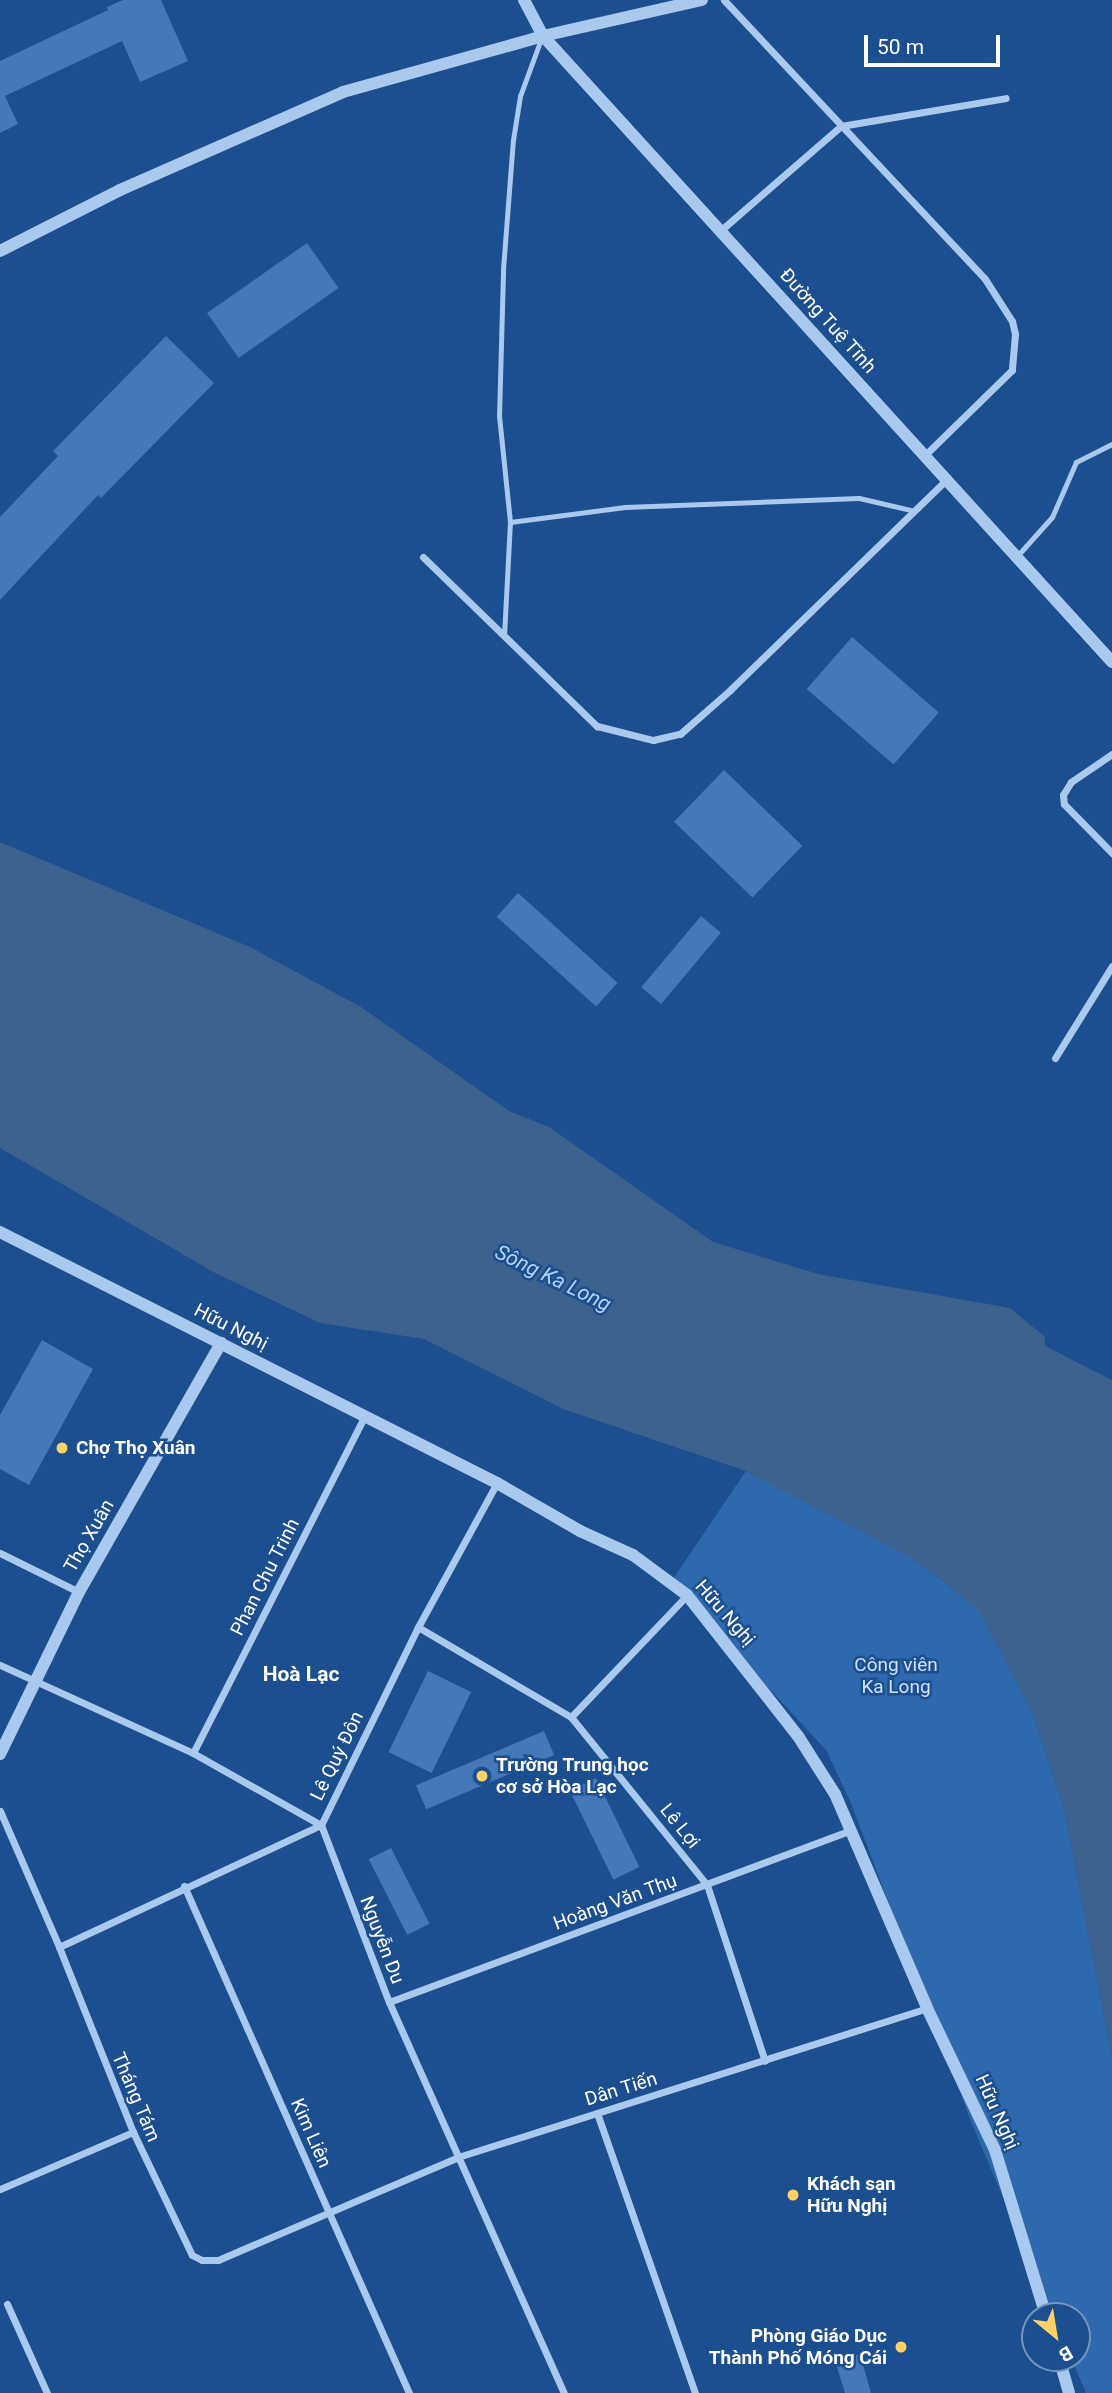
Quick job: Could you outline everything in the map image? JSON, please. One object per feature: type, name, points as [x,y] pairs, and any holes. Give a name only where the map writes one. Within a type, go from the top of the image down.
[{"type":"street","name":"Đường Tuệ Tĩnh","points":[[524,0],[542,36],[946,480],[1018,555],[1112,662]]},
{"type":"street","points":[[0,251],[120,190],[343,93],[542,36],[702,0]]},
{"type":"street","points":[[724,0],[985,279],[1012,321],[1015,334],[1012,370],[924,456]]},
{"type":"street","points":[[720,231],[841,126],[1006,98]]},
{"type":"street","points":[[423,557],[597,726],[653,740],[680,734],[730,690],[946,480]]},
{"type":"street","points":[[1112,754],[1071,782],[1063,796],[1065,804],[1112,853]]},
{"type":"street","points":[[1055,1058],[1112,966]]},
{"type":"street","name":"Hữu Nghị","points":[[0,1232],[497,1483],[580,1531],[633,1555],[687,1595],[797,1737],[835,1794],[927,2008],[995,2150],[1042,2302]]},
{"type":"street","name":"Thọ Xuân","points":[[0,1754],[79,1592],[222,1343]]},
{"type":"street","name":"Phan Chu Trinh","points":[[193,1753],[365,1416]]},
{"type":"street","name":"Lê Quý Đôn","points":[[59,1947],[184,1886],[321,1825],[418,1627],[497,1483]]},
{"type":"street","points":[[0,1553],[79,1592]]},
{"type":"street","points":[[571,1717],[687,1595]]},
{"type":"street","name":"Lê Lợi","points":[[418,1627],[571,1717],[707,1885],[765,2061]]},
{"type":"street","points":[[0,1665],[38,1680],[193,1753],[321,1825]]},
{"type":"street","name":"Tháng Tám","points":[[0,1811],[59,1947],[133,2132],[192,2255],[202,2260],[218,2260],[329,2211]]},
{"type":"street","name":"Nguyễn Du","points":[[321,1825],[389,2002],[564,2393]]},
{"type":"street","name":"Hoàng Văn Thụ","points":[[389,2002],[852,1830]]},
{"type":"street","name":"Kim Liên","points":[[184,1886],[409,2393]]},
{"type":"street","name":"Dân Tiến","points":[[329,2211],[458,2157],[927,2008]]},
{"type":"street","points":[[597,2113],[695,2393]]},
{"type":"street","points":[[0,2189],[133,2132]]},
{"type":"street","points":[[7,2304],[47,2393]]},
{"type":"street","points":[[1063,2372],[1069,2393]]},
{"type":"lane","points":[[504,636],[510,523],[499,416],[503,269],[513,140],[520,96],[542,36]]},
{"type":"lane","points":[[1018,555],[1052,517],[1076,462],[1112,444]]},
{"type":"lane","points":[[510,523],[625,507],[859,498],[915,511]]},
{"type":"green space","name":"Công viên Ka Long","points":[[746,1471],[911,1557],[978,1610],[1032,1711],[1064,1808],[1112,2056],[1112,2393],[1086,2393],[1077,2372],[1091,2372],[1091,2302],[1047,2302],[972,2124],[851,1803],[826,1750],[671,1582]]},
{"type":"water","name":"Sông Ka Long","points":[[0,842],[250,947],[361,1007],[509,1111],[549,1127],[713,1242],[818,1274],[1010,1308],[1045,1337],[1045,1346],[1112,1380],[1112,2056],[1064,1808],[1032,1711],[978,1611],[947,1584],[910,1557],[746,1471],[563,1409],[424,1339],[320,1323],[217,1274],[0,1148]]},
{"type":"building","points":[[123,0],[161,0],[188,61],[140,82],[122,41],[5,96],[18,124],[0,133],[0,61],[108,10],[107,7]]},
{"type":"building","points":[[307,243],[339,288],[239,358],[207,313]]},
{"type":"building","points":[[166,336],[214,383],[101,498],[98,495],[0,600],[0,517],[58,456],[53,451]]},
{"type":"building","points":[[852,637],[939,712],[894,765],[807,689]]},
{"type":"building","points":[[724,770],[802,846],[752,898],[674,822]]},
{"type":"building","points":[[518,893],[618,983],[596,1006],[497,917]]},
{"type":"building","points":[[701,916],[721,933],[661,1004],[641,987]]},
{"type":"building","points":[[42,1340],[93,1369],[29,1485],[0,1469],[0,1415]]},
{"type":"building","points":[[428,1671],[471,1692],[432,1773],[389,1752]]},
{"type":"building","points":[[544,1731],[554,1755],[426,1809],[416,1785]]},
{"type":"building","points":[[596,1778],[639,1867],[613,1880],[570,1791]]},
{"type":"building","points":[[391,1848],[430,1924],[407,1935],[369,1859]]},
{"type":"building","points":[[860,2354],[871,2393],[845,2393],[835,2361]]},
{"type":"place","name":"Chợ Thọ Xuân","points":[[62,1448]]},
{"type":"place","name":"Trường Trung học cơ sở Hòa Lạc","points":[[482,1776]]},
{"type":"place","name":"Khách sạn Hữu Nghị","points":[[793,2195]]},
{"type":"place","name":"Phòng Giáo Dục Thành Phố Móng Cái","points":[[901,2347]]},
{"type":"district","name":"Hoà Lạc","points":[[301,1674]]}]
